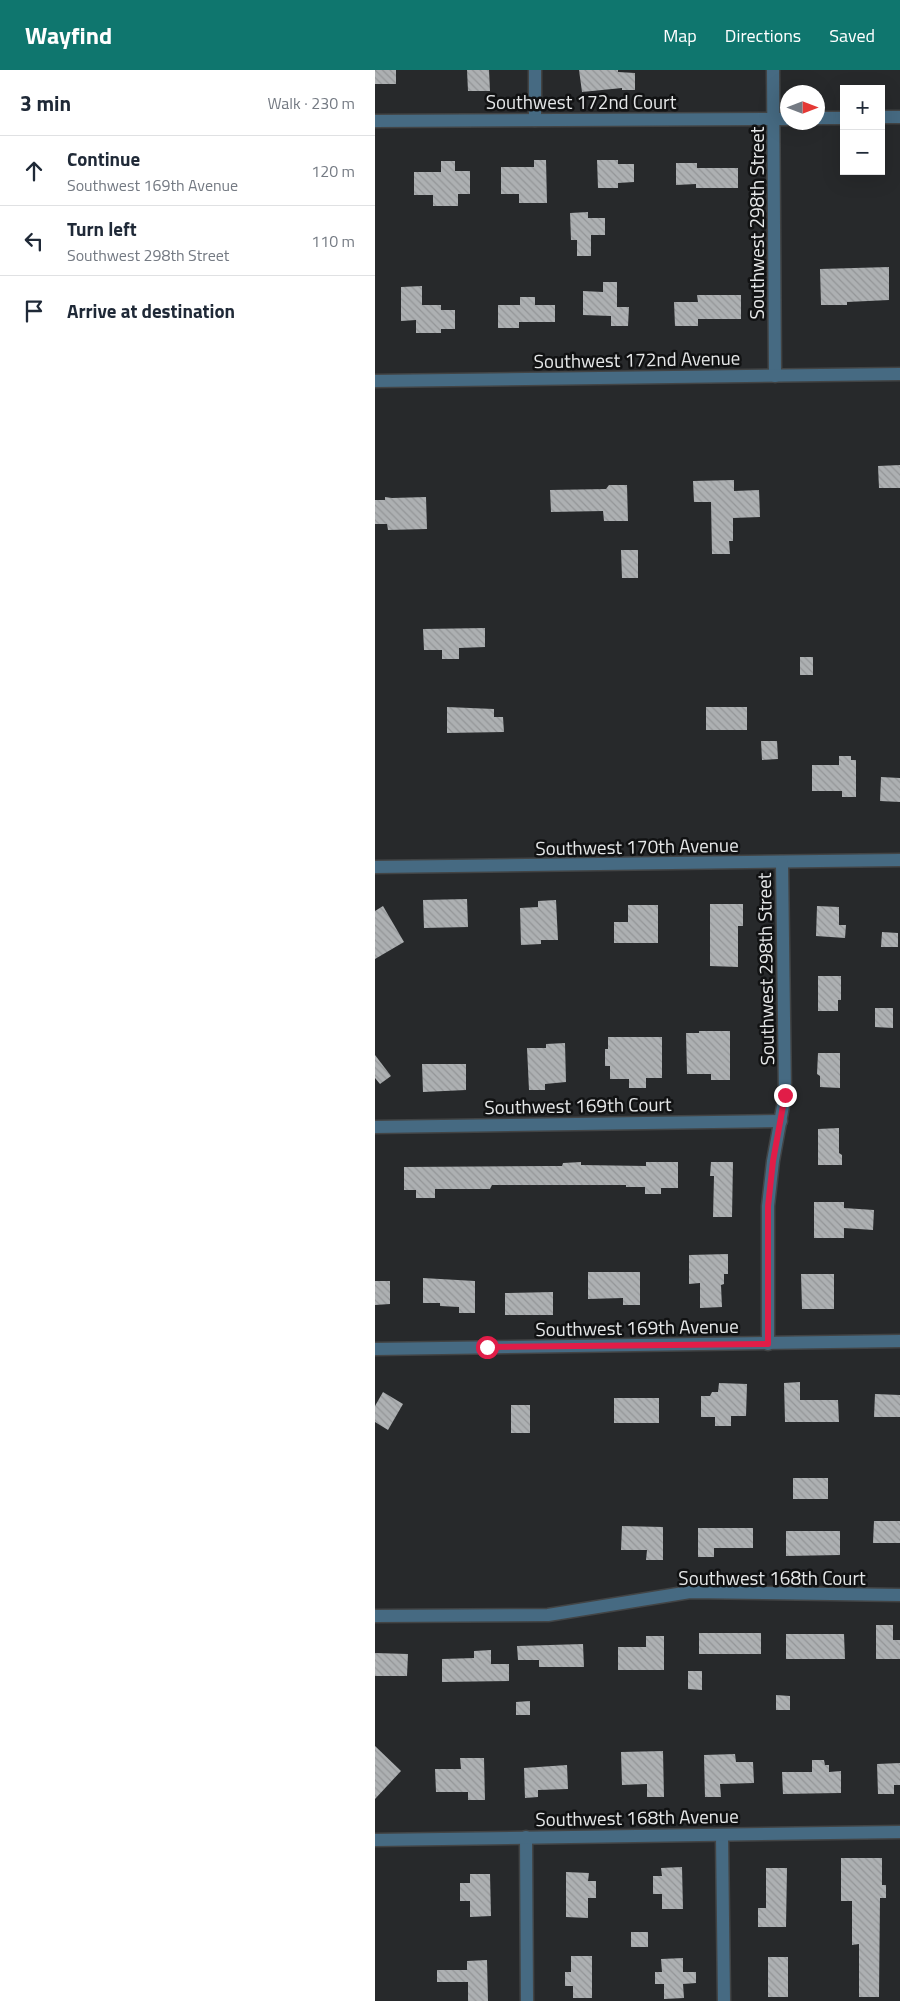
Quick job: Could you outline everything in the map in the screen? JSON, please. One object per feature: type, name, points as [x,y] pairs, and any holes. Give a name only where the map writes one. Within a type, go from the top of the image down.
[{"type":"street","points":[[535,70],[535,120]]},
{"type":"street","name":"Southwest 298th Street","points":[[773,70],[775,376]]},
{"type":"street","points":[[885,118],[900,117]]},
{"type":"street","points":[[825,118],[840,118]]},
{"type":"street","name":"Southwest 172nd Court","points":[[375,121],[780,119]]},
{"type":"street","name":"Southwest 172nd Avenue","points":[[375,381],[900,374]]},
{"type":"street","name":"Southwest 170th Avenue","points":[[375,867],[900,860]]},
{"type":"street","name":"Southwest 298th Street","points":[[768,1344],[768,1206],[773,1161],[785,1095],[782,863]]},
{"type":"street","name":"Southwest 169th Court","points":[[375,1127],[781,1121]]},
{"type":"street","name":"Southwest 169th Avenue","points":[[375,1349],[900,1341]]},
{"type":"street","name":"Southwest 168th Court","points":[[375,1616],[548,1615],[690,1592],[900,1595]]},
{"type":"street","name":"Southwest 168th Avenue","points":[[375,1840],[900,1832]]},
{"type":"street","points":[[722,1836],[724,2001]]},
{"type":"street","points":[[526,1837],[527,2001]]},
{"type":"building","points":[[375,70],[396,70],[396,84],[375,84]]},
{"type":"building","points":[[467,70],[489,70],[490,91],[468,91]]},
{"type":"building","points":[[579,70],[618,70],[618,72],[635,73],[635,90],[622,90],[622,88],[582,92]]},
{"type":"building","points":[[534,160],[546,160],[547,203],[519,203],[519,194],[501,194],[501,167],[534,167]]},
{"type":"building","points":[[597,160],[618,160],[618,164],[634,164],[634,182],[618,183],[618,188],[598,188]]},
{"type":"building","points":[[441,161],[455,161],[455,171],[470,171],[470,194],[458,194],[458,206],[433,206],[433,195],[414,195],[414,172],[441,172]]},
{"type":"building","points":[[676,163],[697,163],[697,168],[738,168],[738,188],[696,188],[696,184],[676,185]]},
{"type":"building","points":[[588,212],[588,218],[605,218],[605,235],[591,235],[591,256],[577,256],[577,240],[571,240],[570,213]]},
{"type":"building","points":[[889,267],[889,300],[847,302],[847,305],[821,305],[820,269]]},
{"type":"building","points":[[603,282],[617,282],[617,307],[629,307],[628,326],[611,326],[611,316],[583,315],[583,291],[603,292]]},
{"type":"building","points":[[422,286],[422,305],[441,305],[441,310],[455,310],[455,329],[441,329],[441,333],[416,333],[416,320],[401,321],[401,287]]},
{"type":"building","points":[[697,295],[741,295],[741,319],[698,319],[698,326],[675,326],[674,302],[698,302]]},
{"type":"building","points":[[520,297],[535,297],[535,305],[555,305],[555,322],[519,322],[519,328],[498,328],[498,305],[520,305]]},
{"type":"building","points":[[900,465],[900,488],[879,488],[878,466]]},
{"type":"building","points":[[734,480],[734,491],[759,490],[760,517],[733,518],[733,541],[729,541],[730,554],[712,554],[711,502],[694,502],[693,481]]},
{"type":"building","points":[[609,485],[627,485],[628,521],[604,521],[603,511],[551,512],[550,490],[606,489]]},
{"type":"building","points":[[385,497],[426,497],[427,529],[388,530],[387,524],[375,524],[375,500],[385,500]]},
{"type":"building","points":[[621,550],[638,550],[638,578],[622,578]]},
{"type":"building","points":[[485,628],[485,647],[459,648],[459,659],[442,659],[442,650],[424,650],[423,629]]},
{"type":"building","points":[[800,657],[813,657],[813,675],[800,675]]},
{"type":"building","points":[[447,707],[494,709],[494,717],[503,717],[504,732],[447,733]]},
{"type":"building","points":[[706,707],[747,707],[747,730],[706,730]]},
{"type":"building","points":[[761,741],[777,741],[778,759],[762,760]]},
{"type":"building","points":[[839,756],[851,756],[851,760],[856,760],[856,797],[842,797],[842,791],[812,791],[812,765],[839,765]]},
{"type":"building","points":[[881,777],[900,778],[900,802],[880,801]]},
{"type":"building","points":[[467,899],[468,927],[424,928],[423,900]]},
{"type":"building","points":[[556,900],[558,940],[541,940],[541,944],[521,945],[520,908],[538,907],[538,901]]},
{"type":"building","points":[[710,904],[743,904],[743,926],[738,926],[738,967],[710,966]]},
{"type":"building","points":[[628,905],[658,905],[658,943],[614,943],[614,922],[628,922]]},
{"type":"building","points":[[383,906],[404,942],[375,959],[375,911]]},
{"type":"building","points":[[817,906],[839,907],[839,925],[846,925],[845,938],[816,936]]},
{"type":"building","points":[[882,932],[898,933],[898,947],[881,947]]},
{"type":"building","points":[[818,976],[841,976],[841,1000],[838,1000],[838,1011],[818,1011]]},
{"type":"building","points":[[875,1008],[893,1008],[893,1028],[875,1027]]},
{"type":"building","points":[[699,1031],[730,1031],[730,1080],[711,1080],[711,1074],[687,1074],[686,1033],[699,1033]]},
{"type":"building","points":[[608,1037],[662,1037],[662,1078],[646,1078],[646,1088],[629,1088],[629,1079],[610,1079],[610,1066],[605,1066],[605,1049],[608,1049]]},
{"type":"building","points":[[565,1043],[566,1082],[545,1084],[545,1090],[529,1090],[527,1048],[546,1048],[546,1044]]},
{"type":"building","points":[[818,1053],[840,1053],[840,1088],[820,1087],[820,1076],[817,1074]]},
{"type":"building","points":[[375,1055],[391,1076],[380,1084],[375,1078]]},
{"type":"building","points":[[422,1064],[466,1064],[466,1090],[423,1092]]},
{"type":"building","points":[[839,1128],[839,1153],[842,1155],[842,1165],[818,1165],[818,1129]]},
{"type":"building","points":[[581,1162],[581,1165],[646,1166],[646,1162],[678,1162],[678,1188],[661,1188],[661,1194],[645,1194],[645,1187],[626,1187],[626,1185],[492,1185],[490,1189],[435,1189],[435,1198],[416,1198],[416,1190],[404,1190],[404,1167],[562,1166],[563,1163]]},
{"type":"building","points":[[711,1162],[733,1162],[732,1217],[713,1217],[714,1176],[710,1176]]},
{"type":"building","points":[[814,1202],[844,1202],[844,1208],[874,1210],[873,1230],[844,1228],[844,1238],[814,1238]]},
{"type":"building","points":[[728,1254],[728,1274],[724,1274],[724,1284],[721,1285],[722,1307],[700,1308],[700,1283],[689,1284],[689,1255]]},
{"type":"building","points":[[588,1272],[640,1272],[640,1305],[623,1305],[623,1298],[588,1299]]},
{"type":"building","points":[[801,1274],[834,1274],[834,1309],[802,1309]]},
{"type":"building","points":[[423,1278],[475,1281],[475,1313],[459,1313],[459,1307],[440,1306],[440,1303],[423,1303]]},
{"type":"building","points":[[375,1281],[390,1281],[390,1304],[375,1305]]},
{"type":"building","points":[[553,1292],[553,1315],[505,1315],[505,1293]]},
{"type":"building","points":[[800,1382],[800,1400],[838,1400],[839,1422],[785,1422],[784,1383]]},
{"type":"building","points":[[719,1383],[747,1384],[746,1416],[731,1416],[731,1426],[715,1426],[715,1417],[701,1417],[701,1396],[710,1396],[712,1392],[718,1392]]},
{"type":"building","points":[[383,1392],[403,1404],[388,1430],[375,1422],[375,1406]]},
{"type":"building","points":[[875,1394],[900,1395],[900,1417],[874,1417]]},
{"type":"building","points":[[614,1398],[659,1398],[659,1423],[614,1423]]},
{"type":"building","points":[[511,1405],[530,1405],[530,1433],[511,1433]]},
{"type":"building","points":[[793,1478],[828,1478],[828,1499],[793,1499]]},
{"type":"building","points":[[874,1521],[900,1521],[900,1543],[873,1543]]},
{"type":"building","points":[[622,1526],[663,1527],[663,1560],[646,1560],[647,1550],[621,1550]]},
{"type":"building","points":[[698,1528],[753,1528],[753,1548],[714,1548],[714,1557],[698,1557]]},
{"type":"building","points":[[786,1531],[840,1531],[840,1555],[786,1556]]},
{"type":"building","points":[[876,1625],[893,1625],[893,1640],[900,1640],[900,1659],[876,1659]]},
{"type":"building","points":[[699,1633],[761,1633],[761,1654],[699,1654]]},
{"type":"building","points":[[786,1634],[844,1634],[845,1659],[786,1659]]},
{"type":"building","points":[[646,1636],[664,1636],[664,1670],[618,1670],[618,1647],[646,1647]]},
{"type":"building","points":[[583,1644],[584,1667],[539,1667],[539,1660],[518,1660],[517,1646]]},
{"type":"building","points":[[491,1650],[491,1664],[509,1664],[509,1681],[442,1682],[442,1659],[474,1658],[474,1651]]},
{"type":"building","points":[[375,1653],[408,1654],[407,1676],[375,1676]]},
{"type":"building","points":[[688,1671],[702,1671],[702,1690],[688,1689]]},
{"type":"building","points":[[776,1695],[790,1696],[790,1710],[776,1710]]},
{"type":"building","points":[[530,1701],[530,1715],[516,1715],[516,1702]]},
{"type":"building","points":[[375,1746],[401,1771],[375,1799]]},
{"type":"building","points":[[663,1751],[664,1797],[647,1797],[647,1784],[622,1785],[621,1752]]},
{"type":"building","points":[[735,1754],[736,1762],[753,1762],[754,1783],[720,1784],[721,1797],[705,1797],[704,1755]]},
{"type":"building","points":[[460,1758],[484,1758],[485,1800],[468,1800],[468,1792],[436,1792],[435,1769],[461,1769]]},
{"type":"building","points":[[812,1760],[824,1760],[825,1765],[829,1765],[829,1772],[841,1771],[841,1793],[783,1794],[782,1772],[812,1772]]},
{"type":"building","points":[[900,1763],[900,1785],[894,1785],[894,1794],[878,1794],[877,1764]]},
{"type":"building","points":[[567,1765],[568,1789],[538,1790],[538,1797],[525,1798],[524,1768]]},
{"type":"building","points":[[841,1858],[882,1858],[882,1885],[886,1885],[886,1898],[880,1898],[879,1997],[859,1997],[859,1944],[852,1945],[852,1901],[841,1901]]},
{"type":"building","points":[[682,1867],[683,1909],[662,1909],[662,1894],[653,1894],[653,1876],[662,1876],[661,1868]]},
{"type":"building","points":[[766,1868],[787,1868],[786,1927],[758,1927],[758,1908],[766,1908]]},
{"type":"building","points":[[566,1872],[589,1873],[588,1881],[596,1881],[596,1898],[588,1898],[588,1918],[566,1917]]},
{"type":"building","points":[[470,1874],[490,1874],[491,1916],[470,1917],[470,1901],[460,1901],[460,1883],[470,1883]]},
{"type":"building","points":[[631,1932],[648,1932],[648,1947],[631,1947]]},
{"type":"building","points":[[571,1956],[592,1956],[592,1998],[573,1998],[573,1986],[565,1986],[565,1972],[571,1972]]},
{"type":"building","points":[[768,1957],[788,1957],[788,1997],[768,1997]]},
{"type":"building","points":[[683,1958],[683,1972],[696,1972],[696,1983],[683,1984],[684,1998],[664,1999],[664,1984],[655,1984],[655,1972],[662,1972],[661,1959]]},
{"type":"building","points":[[487,1960],[488,2001],[468,2001],[468,1982],[437,1982],[437,1970],[467,1970],[467,1961]]},
{"type":"route","points":[[487,1347],[768,1344],[768,1206],[773,1161],[785,1095]]}]
